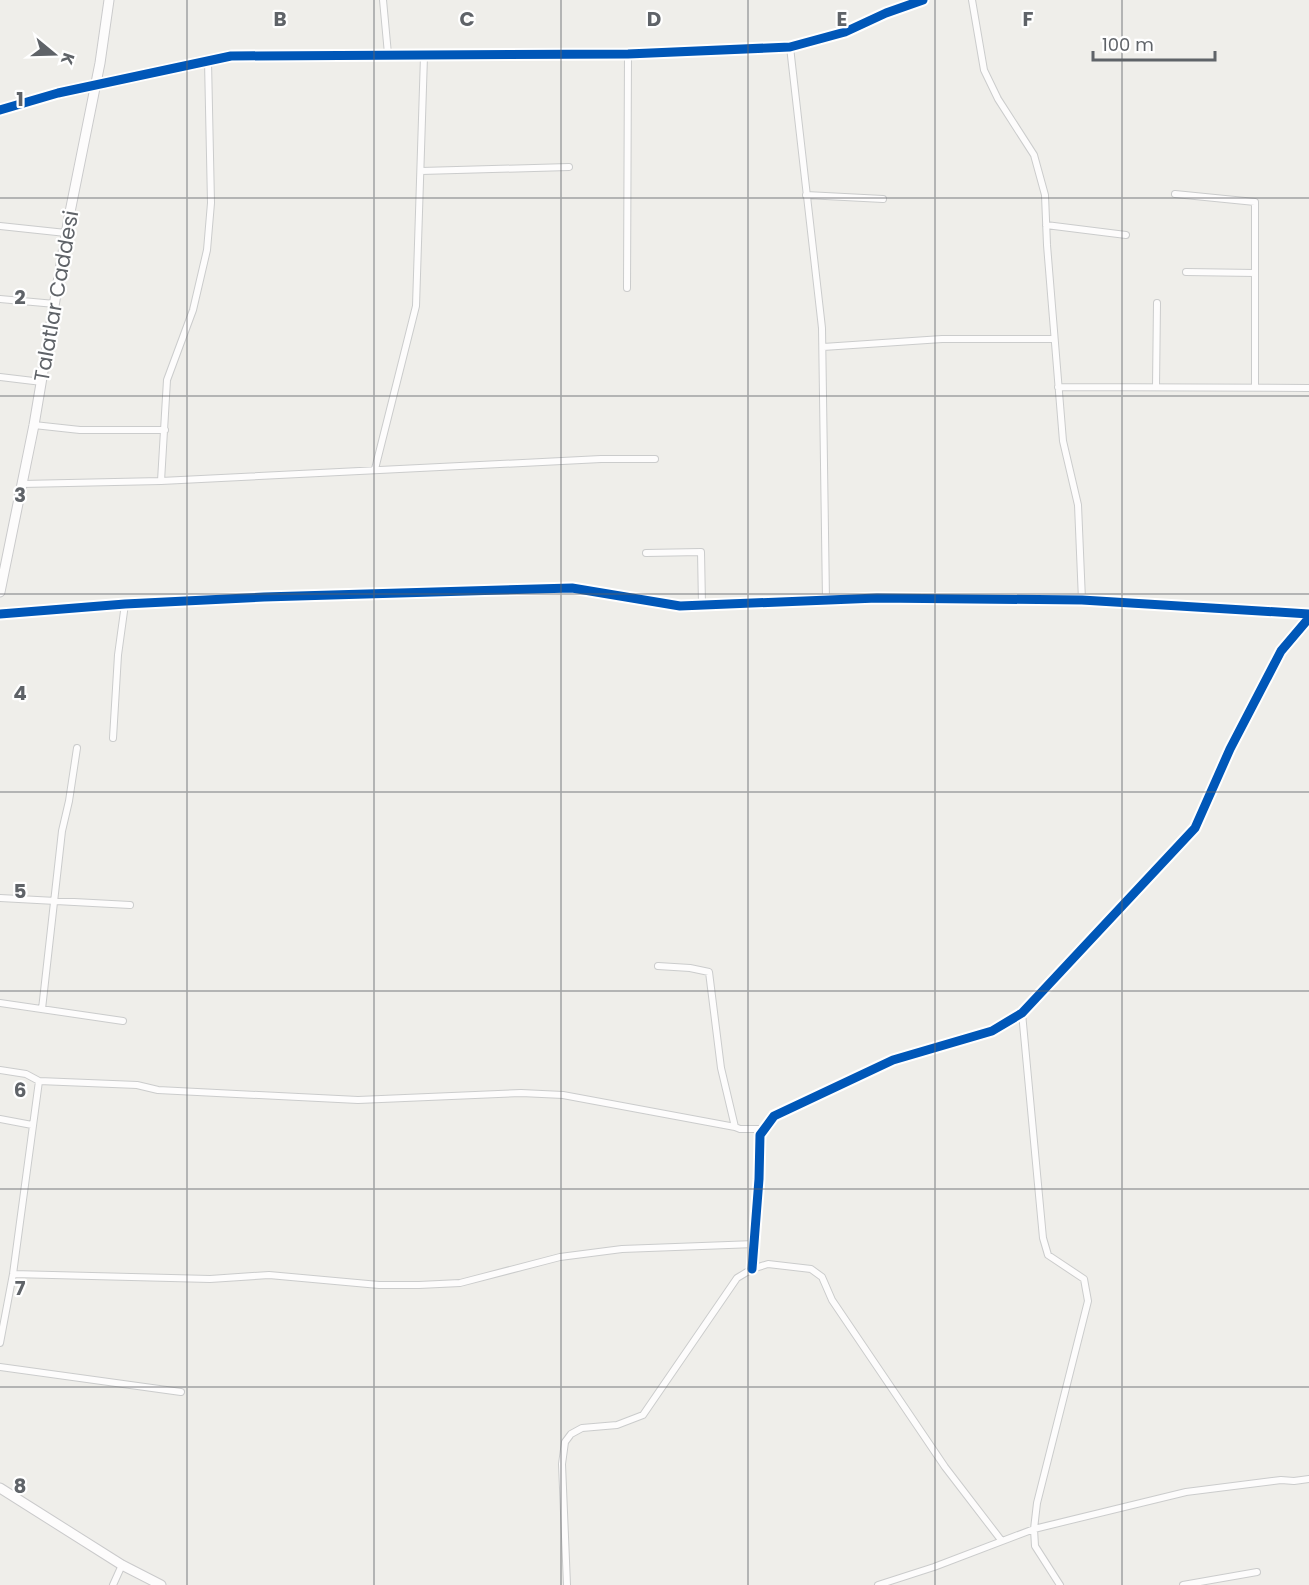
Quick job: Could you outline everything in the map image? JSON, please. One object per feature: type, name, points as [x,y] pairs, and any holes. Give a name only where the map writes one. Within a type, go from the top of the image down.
[{"type":"street","name":"Talatlar Caddesi","points":[[0,592],[3,565],[42,382],[66,233],[109,0]]},
{"type":"street","points":[[383,0],[388,54]]},
{"type":"street","points":[[0,110],[58,93],[231,56],[628,54],[790,47],[845,32],[886,13],[923,0]]},
{"type":"street","points":[[972,0],[984,70],[998,99],[1034,154],[1045,195],[1063,441],[1077,505],[1082,600]]},
{"type":"street","points":[[790,47],[822,328],[826,600]]},
{"type":"street","points":[[627,288],[628,54]]},
{"type":"street","points":[[375,469],[416,306],[424,56]]},
{"type":"street","points":[[162,480],[167,380],[193,310],[207,250],[211,203],[208,61]]},
{"type":"street","points":[[421,171],[569,167]]},
{"type":"street","points":[[1175,194],[1255,202],[1255,387]]},
{"type":"street","points":[[806,195],[883,199]]},
{"type":"street","points":[[1046,225],[1126,236]]},
{"type":"street","points":[[0,226],[66,233]]},
{"type":"street","points":[[1186,272],[1255,273]]},
{"type":"street","points":[[0,299],[55,304]]},
{"type":"street","points":[[1156,387],[1157,303]]},
{"type":"street","points":[[823,347],[942,339],[1054,339]]},
{"type":"street","points":[[0,377],[42,382]]},
{"type":"street","points":[[1059,387],[1309,388]]},
{"type":"street","points":[[34,425],[80,430],[165,430]]},
{"type":"street","points":[[22,484],[162,480],[601,459],[655,459]]},
{"type":"street","points":[[646,553],[701,552],[702,605]]},
{"type":"street","points":[[0,614],[125,604],[276,597],[572,588],[680,606],[826,600],[1082,600],[1309,616]]},
{"type":"street","points":[[113,738],[118,655],[125,604]]},
{"type":"street","points":[[752,1269],[760,1135],[774,1116],[893,1060],[992,1031],[1022,1014],[1195,828],[1230,749],[1281,651],[1309,616]]},
{"type":"street","points":[[42,1009],[62,831],[77,748]]},
{"type":"street","points":[[0,898],[130,905]]},
{"type":"street","points":[[658,966],[709,972],[721,1068],[735,1127]]},
{"type":"street","points":[[0,1003],[123,1020]]},
{"type":"street","points":[[1022,1014],[1043,1238],[1048,1255],[1084,1279],[1088,1301],[1037,1503],[1034,1529],[1035,1546],[1060,1585]]},
{"type":"street","points":[[0,1070],[26,1074],[39,1081],[137,1085],[158,1090],[358,1100],[521,1093],[563,1095],[740,1129],[764,1129]]},
{"type":"street","points":[[0,1343],[13,1274],[39,1081]]},
{"type":"street","points":[[0,1119],[32,1125]]},
{"type":"street","points":[[13,1274],[210,1279],[269,1275],[379,1285],[418,1285],[460,1283],[560,1257],[622,1249],[755,1244]]},
{"type":"street","points":[[567,1585],[562,1464],[565,1442],[571,1434],[582,1428],[617,1425],[643,1415],[737,1278],[752,1269],[768,1264],[811,1269],[822,1277],[832,1300],[945,1467],[1001,1540]]},
{"type":"street","points":[[0,1291],[9,1292]]},
{"type":"street","points":[[0,1367],[181,1392]]},
{"type":"street","points":[[878,1585],[934,1567],[1034,1529],[1186,1492],[1281,1480],[1309,1479]]},
{"type":"street","points":[[0,1488],[122,1565],[160,1585]]},
{"type":"street","points":[[112,1585],[122,1565]]},
{"type":"street","points":[[1183,1585],[1257,1572]]},
{"type":"cycle path","points":[[0,110],[58,93],[231,56],[628,54],[790,47],[845,32],[886,13],[923,0]]},
{"type":"cycle path","points":[[0,614],[125,604],[264,597],[572,588],[680,606],[877,598],[1082,600],[1309,614]]},
{"type":"cycle path","points":[[752,1269],[760,1135],[774,1116],[893,1060],[992,1031],[1022,1013],[1195,828],[1230,749],[1281,651],[1309,618]]}]
